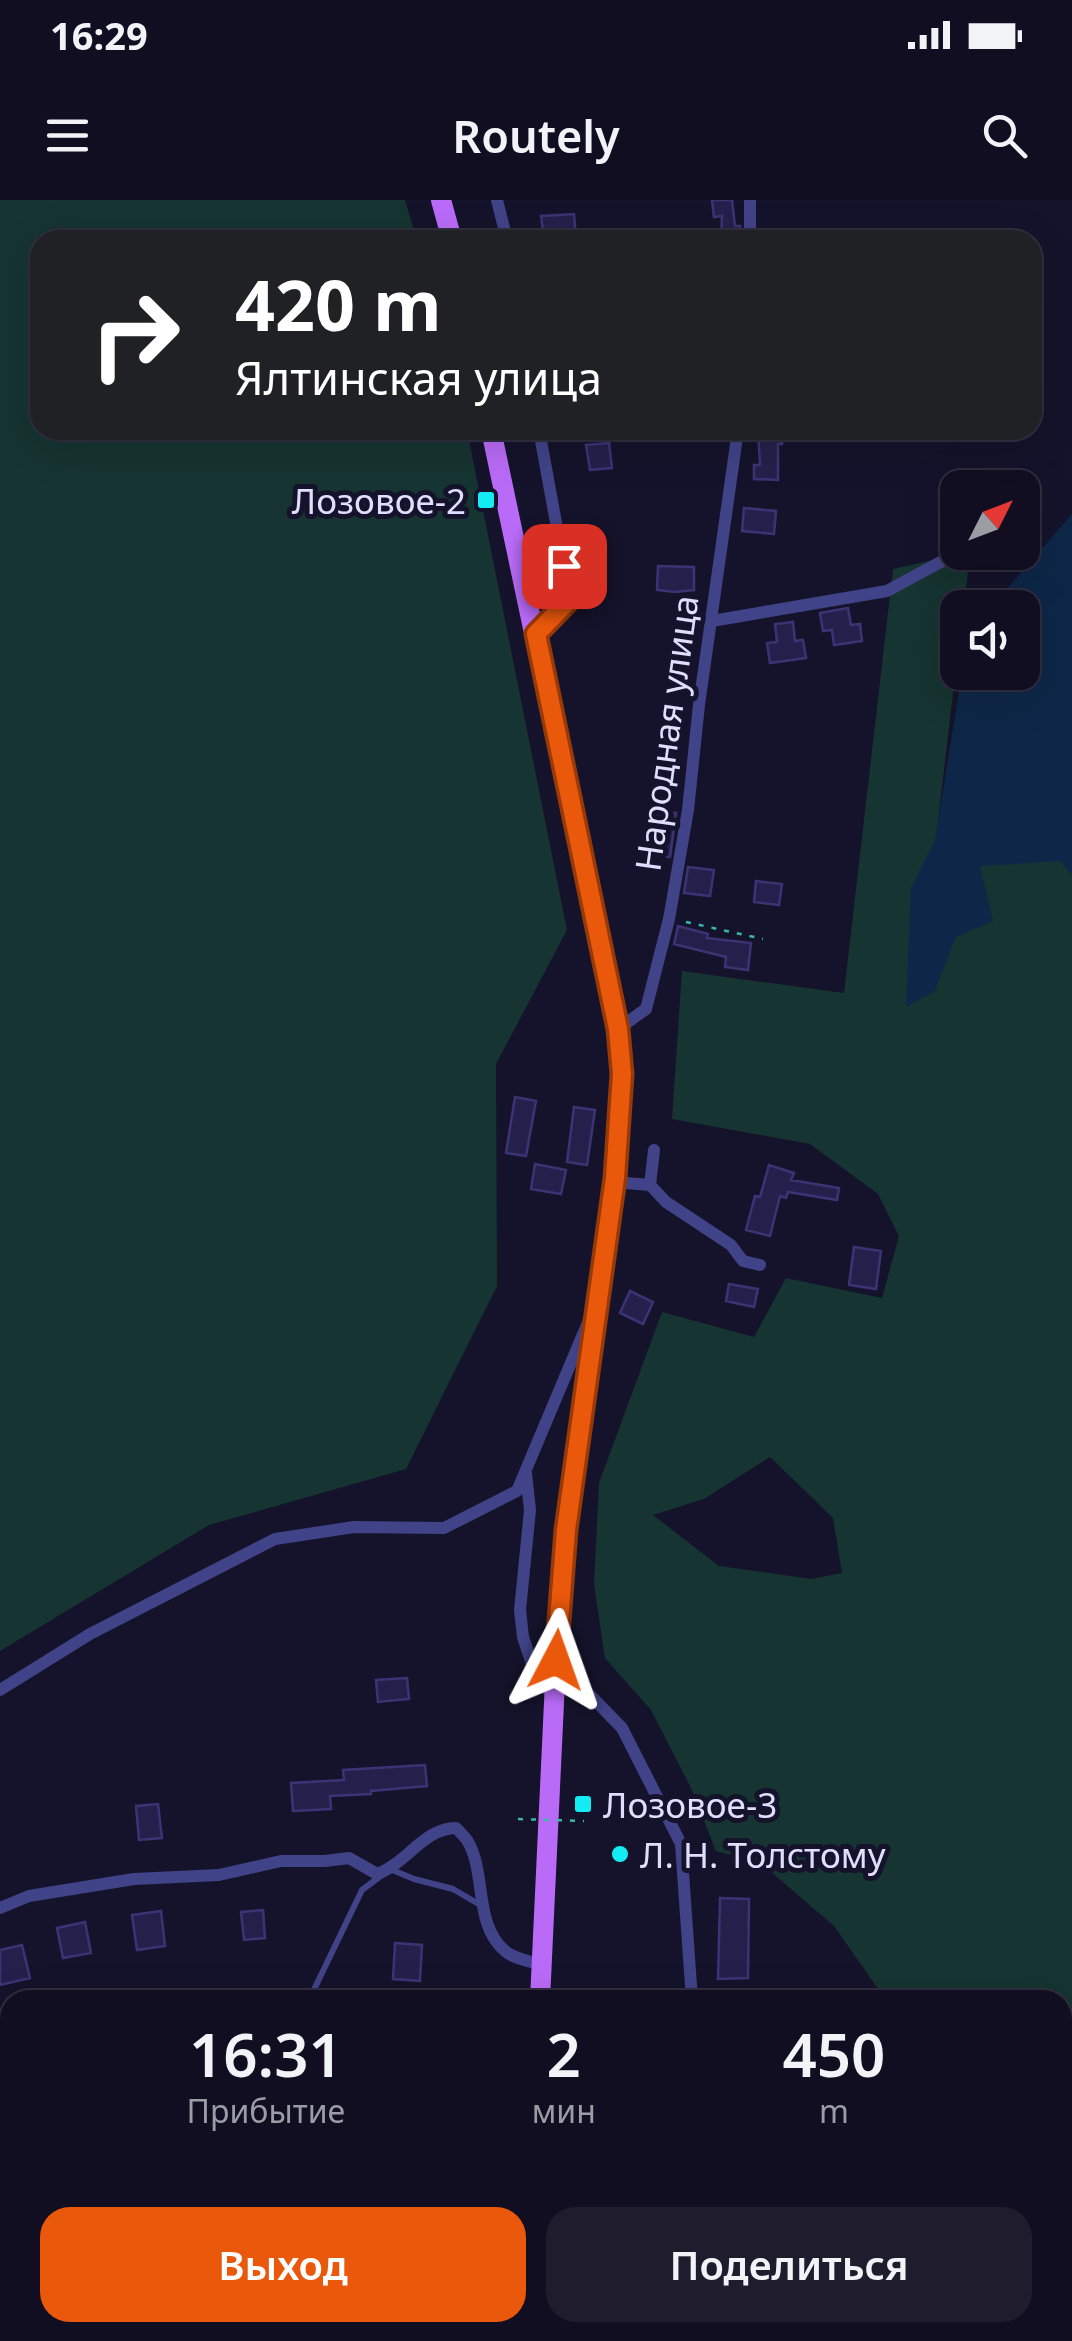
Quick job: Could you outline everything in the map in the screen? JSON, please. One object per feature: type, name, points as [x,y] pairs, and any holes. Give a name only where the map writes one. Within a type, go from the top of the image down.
[{"type":"main road","points":[[441,200],[449,230]]},
{"type":"main road","points":[[494,440],[618,1029],[622,1074],[614,1182],[566,1530],[541,1990]]},
{"type":"street","points":[[497,200],[504,230]]},
{"type":"street","points":[[750,200],[750,230]]},
{"type":"street","points":[[536,634],[570,599],[540,440]]},
{"type":"street","name":"Народная улица","points":[[618,1029],[646,1009],[670,919],[737,440]]},
{"type":"street","points":[[712,621],[887,591],[940,562]]},
{"type":"street","points":[[650,1184],[654,1150]]},
{"type":"street","points":[[614,1182],[650,1184],[666,1202],[731,1245],[743,1261],[760,1265]]},
{"type":"street","points":[[0,1690],[90,1634],[275,1538],[354,1527],[444,1528],[517,1492],[598,1299]]},
{"type":"street","points":[[526,1471],[530,1510],[520,1610],[523,1637],[533,1668],[554,1699]]},
{"type":"street","points":[[556,1660],[622,1728],[681,1844],[691,1990]]},
{"type":"street","points":[[0,1908],[29,1896],[134,1878],[219,1875],[281,1861],[349,1858],[377,1874],[390,1869],[444,1828],[456,1828],[468,1842],[486,1919],[498,1944],[507,1953],[542,1964]]},
{"type":"lane","points":[[315,1990],[362,1890],[390,1869],[453,1889],[483,1907]]},
{"type":"path","points":[[670,919],[763,939]]},
{"type":"path","points":[[518,1818],[584,1821]]},
{"type":"green space","points":[[0,200],[405,200],[414,230],[30,230],[30,440],[469,440],[567,930],[496,1064],[497,1286],[406,1469],[209,1525],[0,1651]]},
{"type":"green space","points":[[940,559],[940,570],[968,570],[966,590],[940,590],[940,690],[953,690],[938,821],[1056,821],[1072,760],[1072,1990],[879,1990],[834,1926],[762,1864],[716,1851],[691,1788],[651,1710],[605,1658],[594,1584],[599,1483],[662,1312],[754,1337],[786,1278],[882,1298],[899,1236],[878,1194],[810,1144],[672,1119],[682,971],[844,993],[893,569]],"holes":[[[770,1457],[833,1518],[842,1573],[811,1579],[719,1566],[653,1515],[704,1499]]]},
{"type":"water","points":[[1072,514],[1072,875],[1060,861],[980,866],[993,921],[956,937],[935,991],[906,1007],[911,888],[935,840],[959,690],[1040,690],[1040,590],[1006,590],[1023,570],[1040,570],[1040,551]]},
{"type":"building","points":[[712,200],[732,200],[735,226],[740,226],[740,230],[721,230],[722,216],[714,217]]},
{"type":"building","points":[[574,214],[575,230],[543,230],[541,216]]},
{"type":"building","points":[[759,440],[782,440],[778,444],[778,480],[754,479],[754,465],[760,465]]},
{"type":"building","points":[[609,443],[612,468],[590,470],[586,445]]},
{"type":"building","points":[[744,508],[776,511],[774,534],[742,531]]},
{"type":"building","points":[[658,566],[694,567],[694,590],[657,590]]},
{"type":"building","points":[[848,608],[851,625],[860,624],[862,641],[834,645],[832,630],[823,631],[820,613]]},
{"type":"building","points":[[793,622],[795,641],[803,640],[806,658],[770,663],[767,643],[777,642],[775,624]]},
{"type":"building","points":[[658,812],[676,813],[670,857],[653,856]]},
{"type":"building","points":[[688,867],[714,870],[710,896],[684,893]]},
{"type":"building","points":[[756,881],[782,884],[779,905],[754,902]]},
{"type":"building","points":[[678,926],[708,934],[707,938],[751,943],[748,970],[725,967],[726,957],[674,944]]},
{"type":"building","points":[[515,1097],[536,1101],[526,1156],[506,1153]]},
{"type":"building","points":[[574,1107],[595,1110],[587,1165],[567,1162]]},
{"type":"building","points":[[535,1164],[566,1170],[561,1194],[531,1189]]},
{"type":"building","points":[[769,1165],[794,1173],[791,1180],[839,1188],[837,1200],[788,1192],[786,1198],[780,1196],[770,1236],[746,1230]]},
{"type":"building","points":[[854,1247],[881,1251],[876,1289],[849,1285]]},
{"type":"building","points":[[729,1284],[758,1289],[754,1307],[726,1301]]},
{"type":"building","points":[[630,1291],[653,1302],[643,1324],[620,1313]]},
{"type":"building","points":[[407,1678],[409,1699],[378,1702],[376,1680]]},
{"type":"building","points":[[425,1765],[427,1786],[330,1796],[331,1809],[293,1811],[291,1783],[344,1780],[343,1770]]},
{"type":"building","points":[[158,1804],[162,1838],[139,1840],[136,1806]]},
{"type":"building","points":[[720,1898],[749,1899],[748,1978],[718,1979]]},
{"type":"building","points":[[263,1910],[265,1938],[244,1940],[241,1912]]},
{"type":"building","points":[[161,1911],[165,1946],[137,1950],[132,1915]]},
{"type":"building","points":[[85,1922],[91,1953],[63,1958],[57,1928]]},
{"type":"building","points":[[395,1943],[422,1945],[420,1981],[393,1979]]},
{"type":"building","points":[[22,1945],[30,1978],[0,1985],[0,1950]]},
{"type":"place","name":"Лозовое-2","points":[[486,500]]},
{"type":"place","name":"Лозовое-3","points":[[583,1804]]},
{"type":"place","name":"Л. Н. Толстому","points":[[620,1854]]},
{"type":"route","points":[[556,1660],[566,1530],[614,1182],[622,1074],[618,1029],[536,634],[570,599],[564,566]]}]
